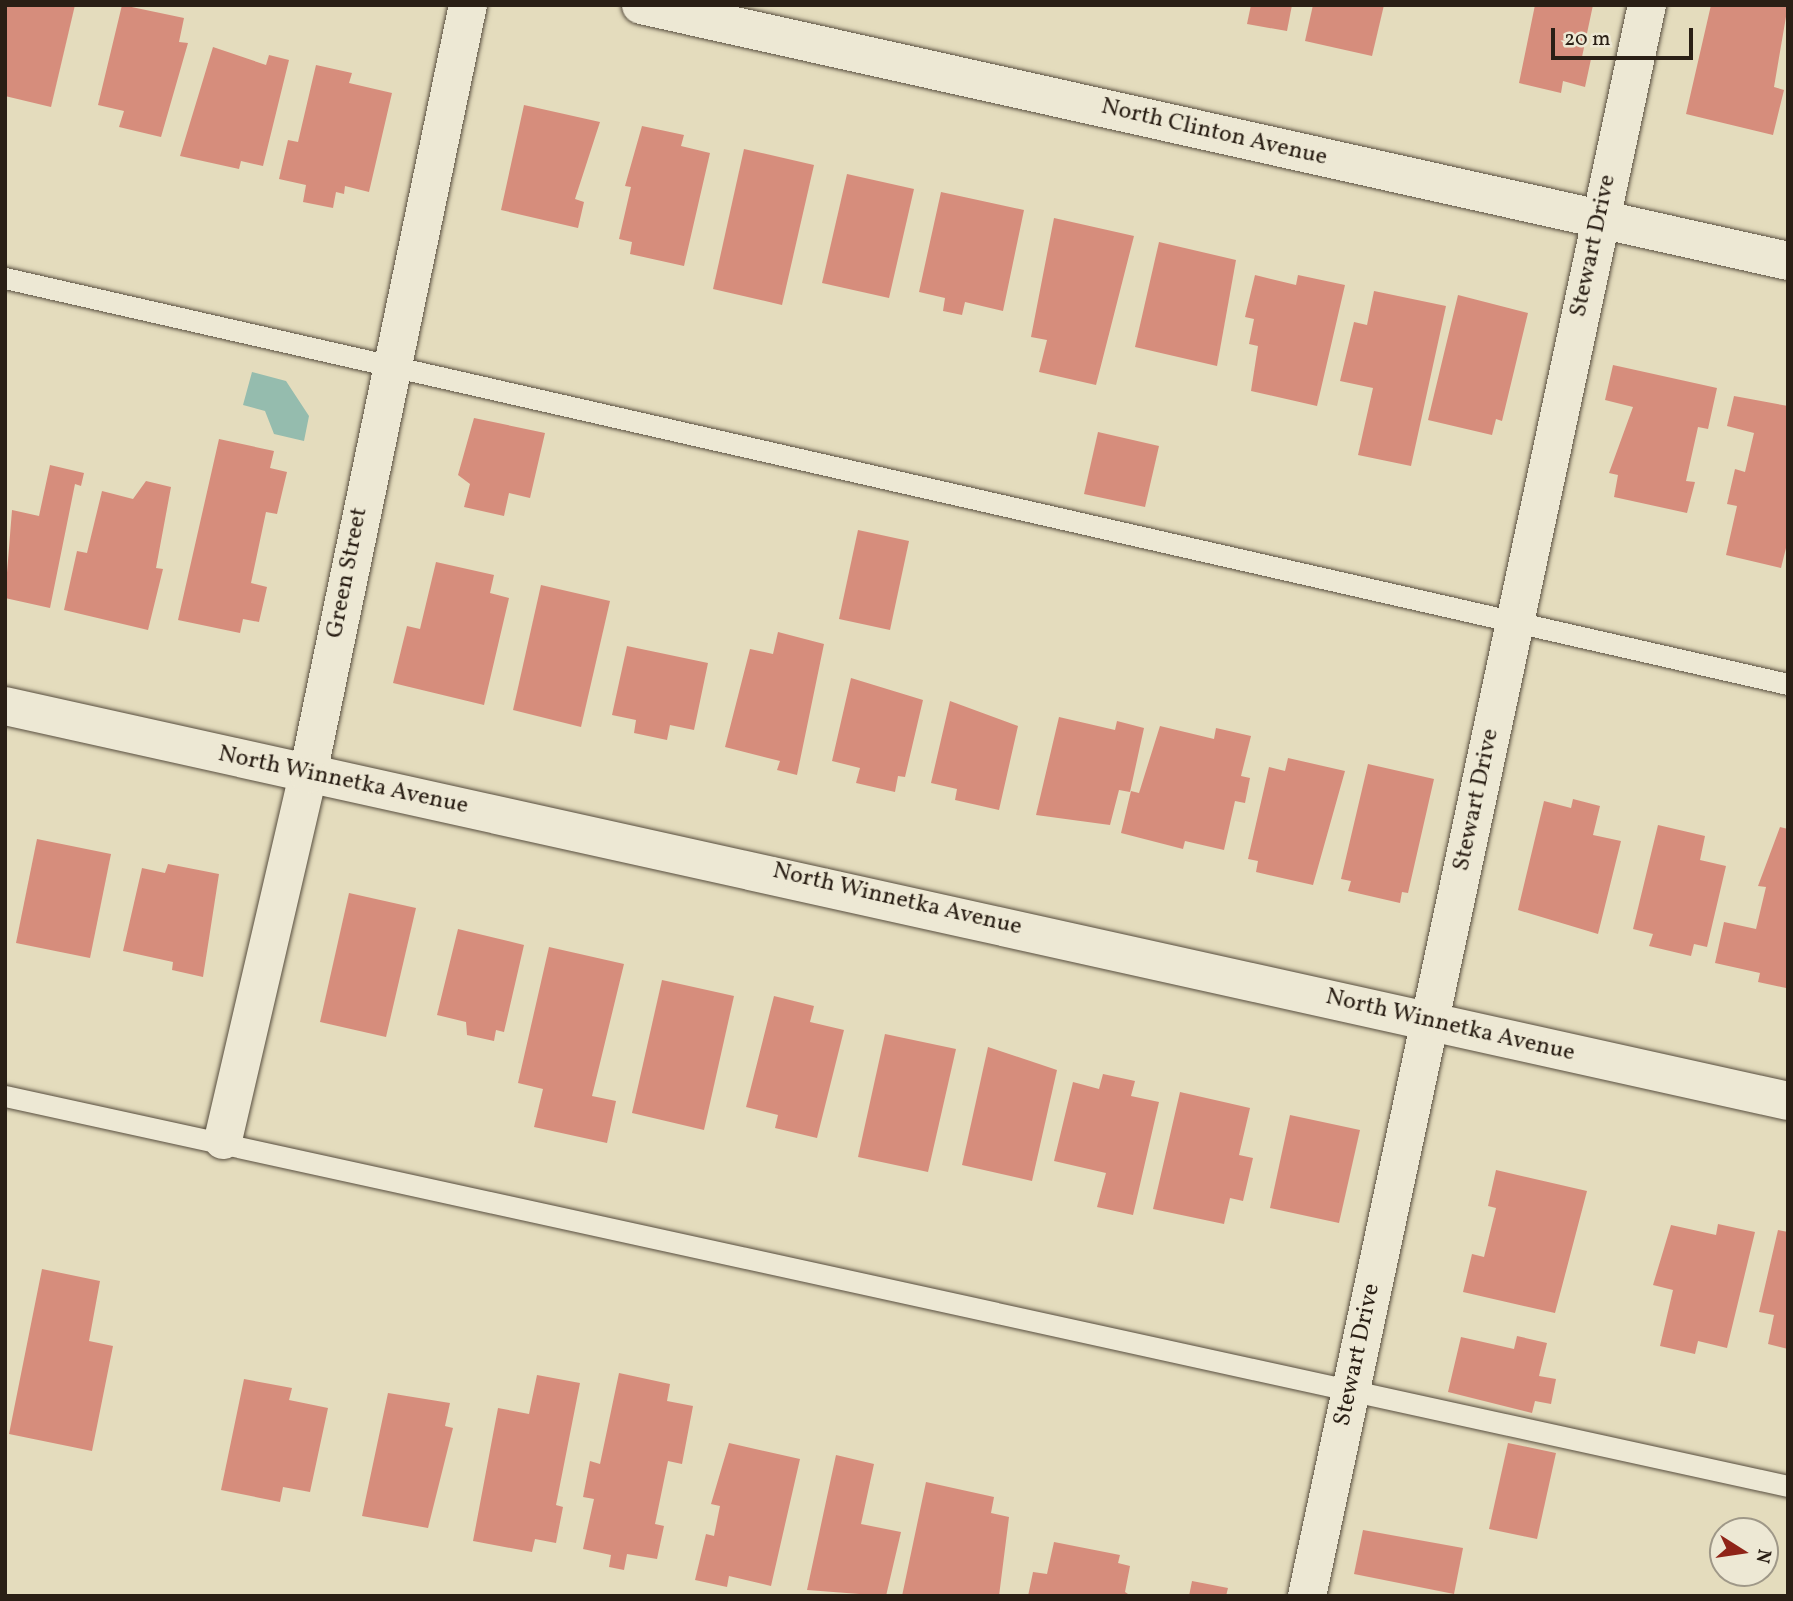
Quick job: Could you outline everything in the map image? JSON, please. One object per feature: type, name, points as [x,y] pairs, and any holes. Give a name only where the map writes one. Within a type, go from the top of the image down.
[{"type":"street","name":"Green Street","points":[[223,1140],[308,774],[390,363],[468,5]]},
{"type":"street","name":"North Clinton Avenue","points":[[641,5],[1788,261]]},
{"type":"street","name":"Stewart Drive","points":[[1307,1596],[1647,5]]},
{"type":"street","name":"North Winnetka Avenue","points":[[5,706],[1788,1101]]},
{"type":"lane","points":[[5,278],[390,363],[1788,684]]},
{"type":"lane","points":[[5,1096],[223,1140],[1788,1486]]},
{"type":"water","points":[[252,372],[286,381],[309,416],[304,441],[274,434],[265,411],[243,405]]},
{"type":"building","points":[[5,5],[75,5],[51,107],[5,96]]},
{"type":"building","points":[[122,5],[184,18],[179,42],[188,43],[161,137],[119,127],[124,111],[98,105]]},
{"type":"building","points":[[1251,5],[1292,5],[1287,31],[1247,24]]},
{"type":"building","points":[[1313,5],[1384,5],[1372,56],[1305,41]]},
{"type":"building","points":[[1535,5],[1593,5],[1582,57],[1591,59],[1585,87],[1563,81],[1561,93],[1519,83]]},
{"type":"building","points":[[1711,5],[1788,5],[1774,87],[1784,90],[1773,135],[1686,114]]},
{"type":"building","points":[[213,47],[266,65],[269,55],[289,60],[263,166],[241,161],[239,169],[180,156]]},
{"type":"building","points":[[316,65],[352,73],[349,83],[392,93],[369,192],[345,186],[344,194],[336,192],[333,208],[303,202],[306,185],[279,179],[288,140],[298,142]]},
{"type":"building","points":[[524,105],[600,122],[575,199],[584,202],[578,228],[501,210]]},
{"type":"building","points":[[642,126],[684,135],[681,146],[710,153],[684,266],[630,254],[632,242],[619,239],[631,187],[625,186]]},
{"type":"building","points":[[744,149],[814,165],[782,305],[713,289]]},
{"type":"building","points":[[847,174],[914,189],[889,298],[822,283]]},
{"type":"building","points":[[941,192],[1024,210],[1003,311],[965,302],[962,315],[943,311],[945,298],[919,292]]},
{"type":"building","points":[[1054,218],[1134,236],[1096,385],[1039,372],[1047,340],[1031,337]]},
{"type":"building","points":[[1159,242],[1236,260],[1217,366],[1135,347]]},
{"type":"building","points":[[1255,275],[1296,285],[1298,275],[1345,285],[1317,406],[1251,391],[1258,346],[1249,344],[1254,319],[1245,317]]},
{"type":"building","points":[[1374,291],[1446,306],[1411,466],[1358,455],[1373,388],[1340,381],[1354,322],[1367,325]]},
{"type":"building","points":[[1458,295],[1528,313],[1502,421],[1496,419],[1492,435],[1428,420]]},
{"type":"building","points":[[1613,365],[1717,388],[1708,429],[1698,427],[1686,481],[1695,482],[1687,513],[1614,497],[1618,475],[1609,473],[1633,407],[1605,400]]},
{"type":"building","points":[[1734,396],[1788,406],[1788,540],[1781,568],[1726,555],[1737,506],[1727,504],[1735,469],[1745,472],[1754,433],[1727,426]]},
{"type":"building","points":[[474,418],[545,433],[530,498],[509,493],[504,516],[464,507],[470,484],[458,475]]},
{"type":"building","points":[[1098,432],[1159,446],[1145,507],[1084,494]]},
{"type":"building","points":[[219,439],[274,451],[270,468],[287,472],[277,514],[266,512],[251,583],[267,587],[259,622],[243,619],[240,633],[178,620]]},
{"type":"building","points":[[50,465],[84,473],[81,486],[75,484],[50,608],[5,598],[12,510],[39,516]]},
{"type":"building","points":[[146,481],[171,487],[156,568],[163,569],[148,630],[64,610],[77,551],[87,553],[102,491],[133,499]]},
{"type":"building","points":[[858,530],[909,541],[890,630],[839,619]]},
{"type":"building","points":[[436,562],[494,575],[490,593],[509,598],[484,705],[393,683],[407,626],[420,629]]},
{"type":"building","points":[[541,585],[610,601],[581,727],[513,710]]},
{"type":"building","points":[[778,632],[824,644],[797,775],[777,770],[780,761],[725,747],[750,649],[773,654]]},
{"type":"building","points":[[627,646],[708,663],[694,730],[670,725],[667,740],[634,733],[636,720],[612,715]]},
{"type":"building","points":[[851,678],[923,700],[905,777],[898,776],[895,792],[856,783],[860,768],[832,761]]},
{"type":"building","points":[[950,701],[1018,726],[999,810],[955,800],[957,789],[931,783]]},
{"type":"building","points":[[1059,717],[1115,730],[1117,721],[1144,728],[1130,792],[1119,790],[1110,825],[1036,815]]},
{"type":"building","points":[[1160,726],[1214,739],[1216,728],[1251,736],[1241,776],[1250,778],[1245,803],[1235,801],[1224,850],[1185,841],[1183,849],[1121,833],[1131,791],[1139,793]]},
{"type":"building","points":[[1288,758],[1345,771],[1313,885],[1256,872],[1258,861],[1248,859],[1269,767],[1285,771]]},
{"type":"building","points":[[1368,764],[1434,779],[1408,893],[1402,892],[1400,903],[1348,891],[1351,881],[1341,879]]},
{"type":"building","points":[[1573,799],[1600,806],[1593,835],[1621,841],[1598,934],[1518,910],[1544,801],[1571,808]]},
{"type":"building","points":[[1658,825],[1705,836],[1700,860],[1726,866],[1707,947],[1694,944],[1691,956],[1649,946],[1653,934],[1633,929]]},
{"type":"building","points":[[1780,827],[1788,829],[1786,988],[1758,982],[1760,973],[1715,963],[1724,922],[1756,929],[1766,887],[1758,886]]},
{"type":"building","points":[[37,839],[111,854],[90,958],[16,943]]},
{"type":"building","points":[[168,864],[219,874],[203,977],[172,970],[173,962],[123,951],[142,868],[165,873]]},
{"type":"building","points":[[349,893],[416,908],[386,1037],[320,1022]]},
{"type":"building","points":[[458,929],[524,945],[504,1032],[496,1030],[494,1041],[467,1035],[466,1022],[437,1015]]},
{"type":"building","points":[[549,947],[624,964],[592,1096],[616,1101],[607,1143],[534,1127],[543,1089],[518,1083]]},
{"type":"building","points":[[662,980],[734,996],[704,1130],[632,1113]]},
{"type":"building","points":[[774,996],[814,1006],[810,1022],[844,1030],[817,1138],[775,1128],[778,1115],[746,1107]]},
{"type":"building","points":[[885,1034],[956,1049],[928,1172],[858,1157]]},
{"type":"building","points":[[988,1047],[1057,1070],[1032,1181],[962,1165]]},
{"type":"building","points":[[1103,1074],[1135,1081],[1131,1096],[1159,1102],[1133,1215],[1097,1207],[1106,1173],[1054,1161],[1073,1082],[1099,1089]]},
{"type":"building","points":[[1180,1092],[1250,1108],[1239,1155],[1253,1158],[1243,1201],[1230,1198],[1224,1224],[1153,1209]]},
{"type":"building","points":[[1290,1115],[1360,1130],[1339,1223],[1270,1208]]},
{"type":"building","points":[[1496,1170],[1587,1191],[1555,1313],[1463,1292],[1472,1254],[1484,1257],[1496,1208],[1488,1206]]},
{"type":"building","points":[[1718,1224],[1755,1232],[1727,1348],[1698,1341],[1695,1354],[1660,1346],[1673,1290],[1653,1285],[1671,1225],[1716,1235]]},
{"type":"building","points":[[1778,1230],[1788,1232],[1788,1349],[1768,1344],[1774,1315],[1759,1312]]},
{"type":"building","points":[[42,1269],[100,1281],[89,1341],[113,1346],[92,1451],[9,1434]]},
{"type":"building","points":[[1517,1336],[1547,1343],[1539,1376],[1556,1379],[1551,1404],[1535,1401],[1532,1413],[1448,1392],[1461,1337],[1514,1349]]},
{"type":"building","points":[[619,1373],[670,1384],[667,1401],[693,1406],[682,1464],[668,1461],[655,1524],[664,1526],[657,1559],[627,1554],[624,1570],[609,1567],[611,1555],[583,1549],[594,1499],[583,1497],[590,1461],[600,1464]]},
{"type":"building","points":[[537,1375],[580,1383],[556,1505],[563,1507],[556,1543],[535,1539],[532,1552],[473,1541],[498,1408],[529,1414]]},
{"type":"building","points":[[244,1379],[292,1388],[289,1400],[328,1408],[310,1492],[283,1487],[280,1502],[221,1490]]},
{"type":"building","points":[[388,1393],[450,1403],[445,1426],[453,1428],[428,1528],[362,1516]]},
{"type":"building","points":[[729,1443],[800,1459],[771,1586],[729,1576],[727,1587],[695,1580],[706,1534],[714,1536],[720,1506],[711,1504]]},
{"type":"building","points":[[1508,1443],[1556,1453],[1537,1539],[1489,1529]]},
{"type":"building","points":[[836,1455],[874,1464],[861,1524],[901,1532],[886,1596],[807,1590]]},
{"type":"building","points":[[926,1482],[994,1497],[991,1513],[1009,1517],[999,1596],[902,1596]]},
{"type":"building","points":[[1363,1530],[1463,1548],[1454,1594],[1354,1574]]},
{"type":"building","points":[[1054,1542],[1120,1555],[1118,1563],[1130,1566],[1125,1592],[1131,1596],[1028,1596],[1033,1572],[1047,1574]]},
{"type":"building","points":[[1192,1581],[1228,1588],[1226,1596],[1189,1596]]}]
